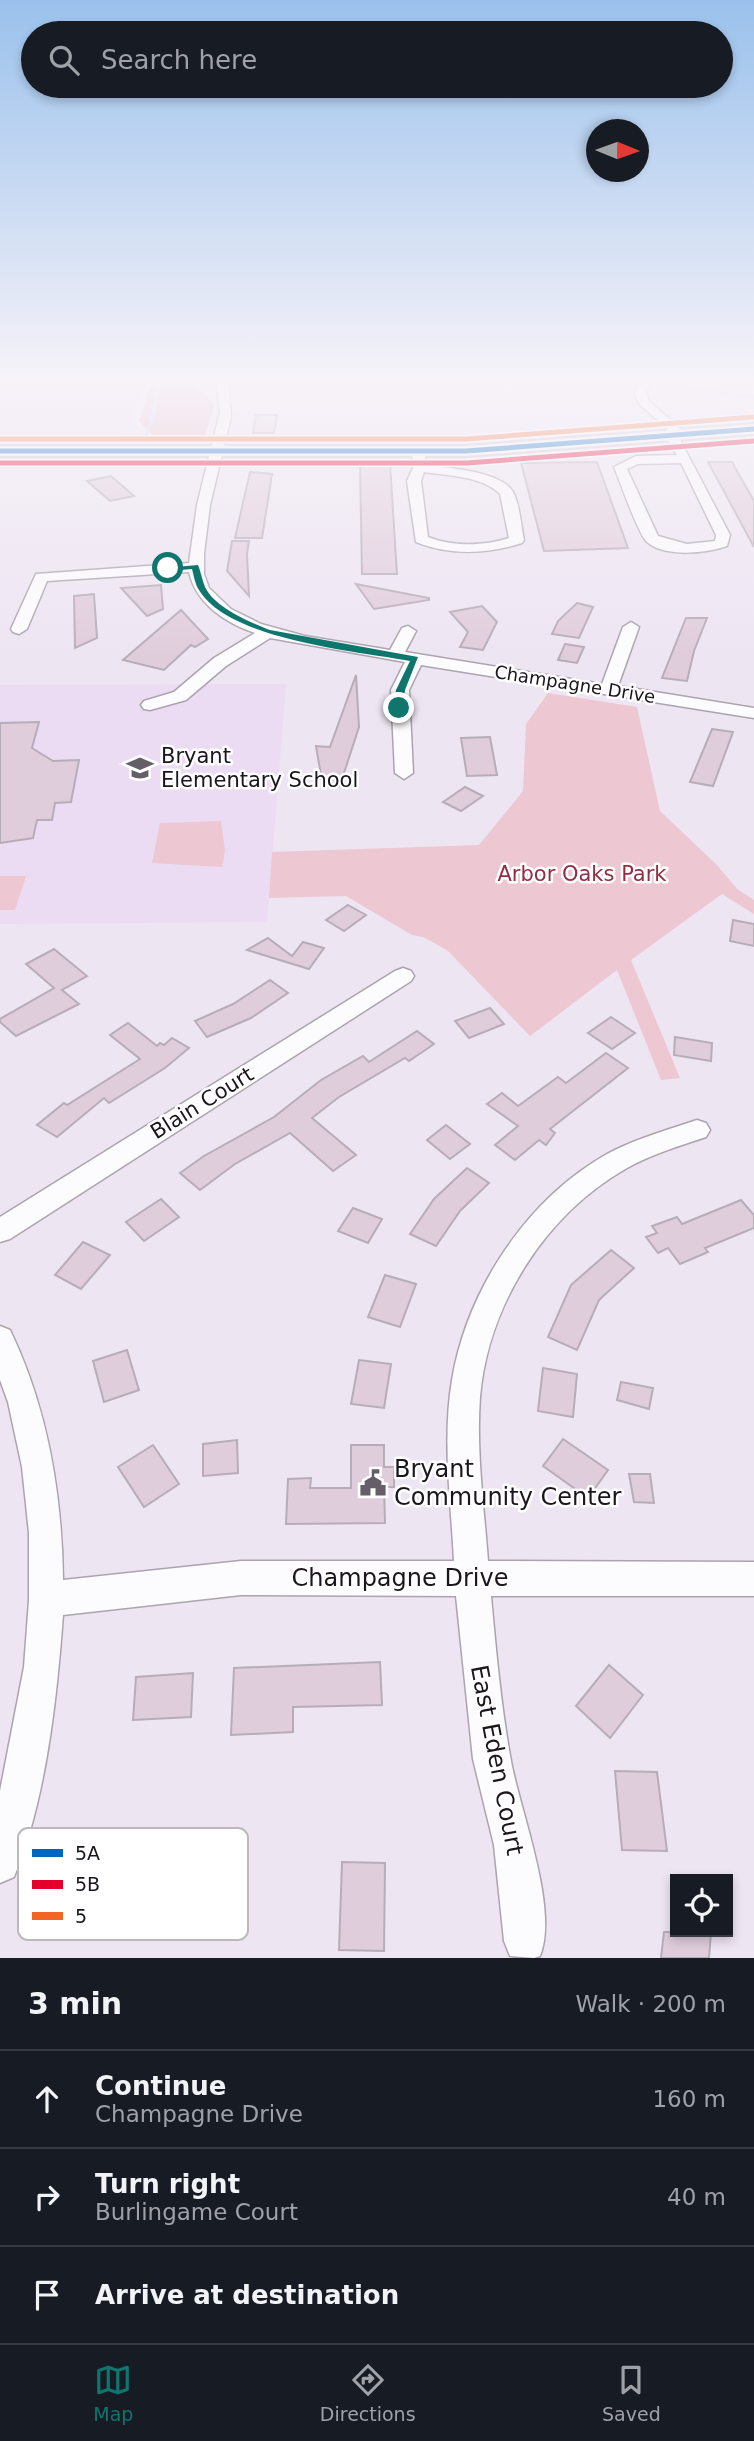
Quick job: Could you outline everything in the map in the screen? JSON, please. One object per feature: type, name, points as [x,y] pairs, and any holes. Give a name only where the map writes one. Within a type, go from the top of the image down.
[{"type":"street","points":[[19,629],[41,577],[195,567],[212,471]]},
{"type":"street","points":[[418,471],[414,481],[421,539],[442,546],[462,547],[498,546],[517,540],[507,493],[503,487],[438,471]]},
{"type":"street","points":[[622,471],[652,539],[676,547],[715,546],[722,543],[723,535],[690,471]]},
{"type":"street","name":"Champagne Drive","points":[[195,567],[202,589],[213,601],[247,624],[268,632],[395,656],[754,713]]},
{"type":"street","points":[[609,688],[631,627]]},
{"type":"street","points":[[395,656],[408,631]]},
{"type":"street","points":[[150,705],[180,696],[220,662],[268,632]]},
{"type":"street","points":[[404,773],[400,690],[415,659]]},
{"type":"street","name":"Blain Court","points":[[0,1231],[403,976]]},
{"type":"street","name":"East Eden Court","points":[[525,1941],[517,1857],[492,1762],[475,1643],[464,1433],[467,1379],[480,1328],[508,1266],[539,1227],[571,1194],[609,1166],[638,1150],[697,1130]]},
{"type":"street","points":[[0,1339],[24,1406],[38,1461],[45,1522],[47,1600],[33,1727],[21,1793],[0,1863]]},
{"type":"street","name":"Champagne Drive","points":[[47,1600],[241,1578],[754,1579]]},
{"type":"shaded area","name":"Bryant Elementary School","points":[[286,684],[267,922],[0,924],[0,685]]},
{"type":"green space","name":"Arbor Oaks Park","points":[[548,693],[637,707],[660,811],[717,865],[737,889],[754,900],[754,914],[722,894],[631,960],[680,1078],[661,1080],[617,970],[530,1036],[447,950],[423,937],[412,935],[346,896],[269,898],[272,852],[479,845],[523,791],[526,724]]},
{"type":"green space","points":[[221,821],[225,851],[222,867],[152,863],[160,823]]},
{"type":"green space","points":[[0,876],[26,876],[15,910],[0,910]]},
{"type":"building","points":[[360,471],[391,471],[397,574],[362,574]]},
{"type":"building","points":[[523,471],[600,471],[628,548],[544,551]]},
{"type":"building","points":[[713,471],[737,471],[754,501],[754,547]]},
{"type":"building","points":[[250,472],[272,474],[262,538],[235,538]]},
{"type":"building","points":[[111,476],[134,496],[110,501],[87,481]]},
{"type":"building","points":[[232,541],[249,541],[249,596],[227,571]]},
{"type":"building","points":[[356,584],[429,598],[429,600],[374,609]]},
{"type":"building","points":[[161,585],[163,609],[147,616],[121,588]]},
{"type":"building","points":[[94,594],[97,638],[75,648],[74,596]]},
{"type":"building","points":[[577,603],[593,607],[579,638],[552,634],[558,621]]},
{"type":"building","points":[[482,606],[497,622],[483,650],[460,647],[468,632],[450,612]]},
{"type":"building","points":[[181,610],[208,639],[195,647],[191,645],[164,670],[123,660]]},
{"type":"building","points":[[686,618],[707,618],[694,651],[687,681],[662,678]]},
{"type":"building","points":[[565,644],[584,647],[577,663],[558,660]]},
{"type":"building","points":[[356,675],[359,727],[343,776],[345,786],[323,787],[316,746],[330,747]]},
{"type":"building","points":[[39,722],[32,748],[53,761],[79,760],[71,802],[55,803],[52,820],[37,820],[33,838],[0,843],[0,723]]},
{"type":"building","points":[[712,729],[733,732],[713,786],[690,782]]},
{"type":"building","points":[[490,737],[497,775],[467,776],[461,738]]},
{"type":"building","points":[[465,787],[483,796],[461,811],[443,802]]},
{"type":"building","points":[[348,905],[366,915],[344,931],[326,920]]},
{"type":"building","points":[[733,920],[754,924],[754,946],[730,941]]},
{"type":"building","points":[[268,938],[292,956],[303,942],[324,948],[309,969],[247,950]]},
{"type":"building","points":[[54,949],[87,976],[62,990],[79,1004],[16,1036],[0,1019],[54,988],[26,964]]},
{"type":"building","points":[[270,980],[288,993],[251,1018],[207,1037],[195,1021],[233,1004]]},
{"type":"building","points":[[490,1008],[504,1024],[469,1038],[455,1021]]},
{"type":"building","points":[[611,1017],[635,1033],[612,1049],[588,1033]]},
{"type":"building","points":[[128,1023],[157,1046],[160,1043],[164,1045],[172,1038],[189,1048],[165,1068],[109,1103],[104,1098],[57,1137],[37,1125],[64,1103],[67,1105],[140,1059],[110,1035]]},
{"type":"building","points":[[417,1031],[434,1044],[409,1061],[405,1058],[339,1097],[312,1118],[356,1155],[333,1171],[290,1133],[235,1164],[200,1190],[180,1173],[204,1156],[274,1117],[321,1080],[363,1056],[369,1062]]},
{"type":"building","points":[[675,1037],[712,1043],[711,1061],[674,1055]]},
{"type":"building","points":[[606,1053],[628,1068],[550,1129],[555,1133],[546,1145],[539,1140],[515,1160],[495,1145],[518,1126],[487,1104],[502,1093],[518,1106],[558,1077],[566,1083]]},
{"type":"building","points":[[446,1125],[470,1144],[450,1159],[427,1140]]},
{"type":"building","points":[[467,1168],[489,1183],[460,1211],[436,1246],[410,1234],[434,1199]]},
{"type":"building","points":[[161,1199],[179,1217],[144,1241],[126,1222]]},
{"type":"building","points":[[741,1200],[754,1215],[754,1228],[705,1248],[708,1252],[680,1264],[668,1248],[658,1253],[646,1237],[657,1233],[652,1226],[677,1217],[682,1224]]},
{"type":"building","points":[[353,1208],[382,1219],[368,1243],[338,1231]]},
{"type":"building","points":[[83,1242],[110,1255],[81,1289],[55,1275]]},
{"type":"building","points":[[611,1250],[634,1268],[599,1300],[577,1350],[548,1337],[571,1285]]},
{"type":"building","points":[[385,1275],[416,1284],[400,1327],[368,1317]]},
{"type":"building","points":[[127,1350],[139,1390],[104,1402],[93,1361]]},
{"type":"building","points":[[359,1360],[391,1364],[384,1408],[351,1404]]},
{"type":"building","points":[[543,1368],[577,1374],[573,1417],[538,1411]]},
{"type":"building","points":[[621,1382],[653,1388],[649,1409],[617,1400]]},
{"type":"building","points":[[563,1439],[608,1470],[588,1498],[543,1466]]},
{"type":"building","points":[[237,1440],[238,1473],[203,1476],[203,1444]]},
{"type":"building","points":[[153,1445],[179,1484],[144,1507],[118,1467]]},
{"type":"building","name":"Bryant Community Center","points":[[351,1445],[384,1445],[384,1467],[394,1467],[394,1487],[384,1487],[385,1523],[286,1524],[288,1479],[311,1478],[310,1488],[351,1488]]},
{"type":"building","points":[[629,1474],[650,1474],[654,1503],[634,1502]]},
{"type":"building","points":[[380,1662],[382,1705],[293,1707],[293,1732],[231,1735],[234,1668]]},
{"type":"building","points":[[609,1665],[643,1695],[610,1738],[576,1706]]},
{"type":"building","points":[[193,1673],[191,1717],[133,1720],[136,1677]]},
{"type":"building","points":[[615,1771],[657,1772],[667,1851],[622,1850]]},
{"type":"building","points":[[342,1862],[385,1863],[384,1951],[339,1950]]},
{"type":"building","points":[[664,1932],[670,1932],[670,1937],[711,1937],[709,1958],[661,1958]]},
{"type":"place","name":"Bryant Elementary School","points":[[140,768]]},
{"type":"place","name":"Bryant Community Center","points":[[373,1483]]},
{"type":"route","points":[[168,568],[195,567],[202,589],[213,601],[247,624],[268,632],[321,644],[415,659],[400,690],[399,708]]}]
